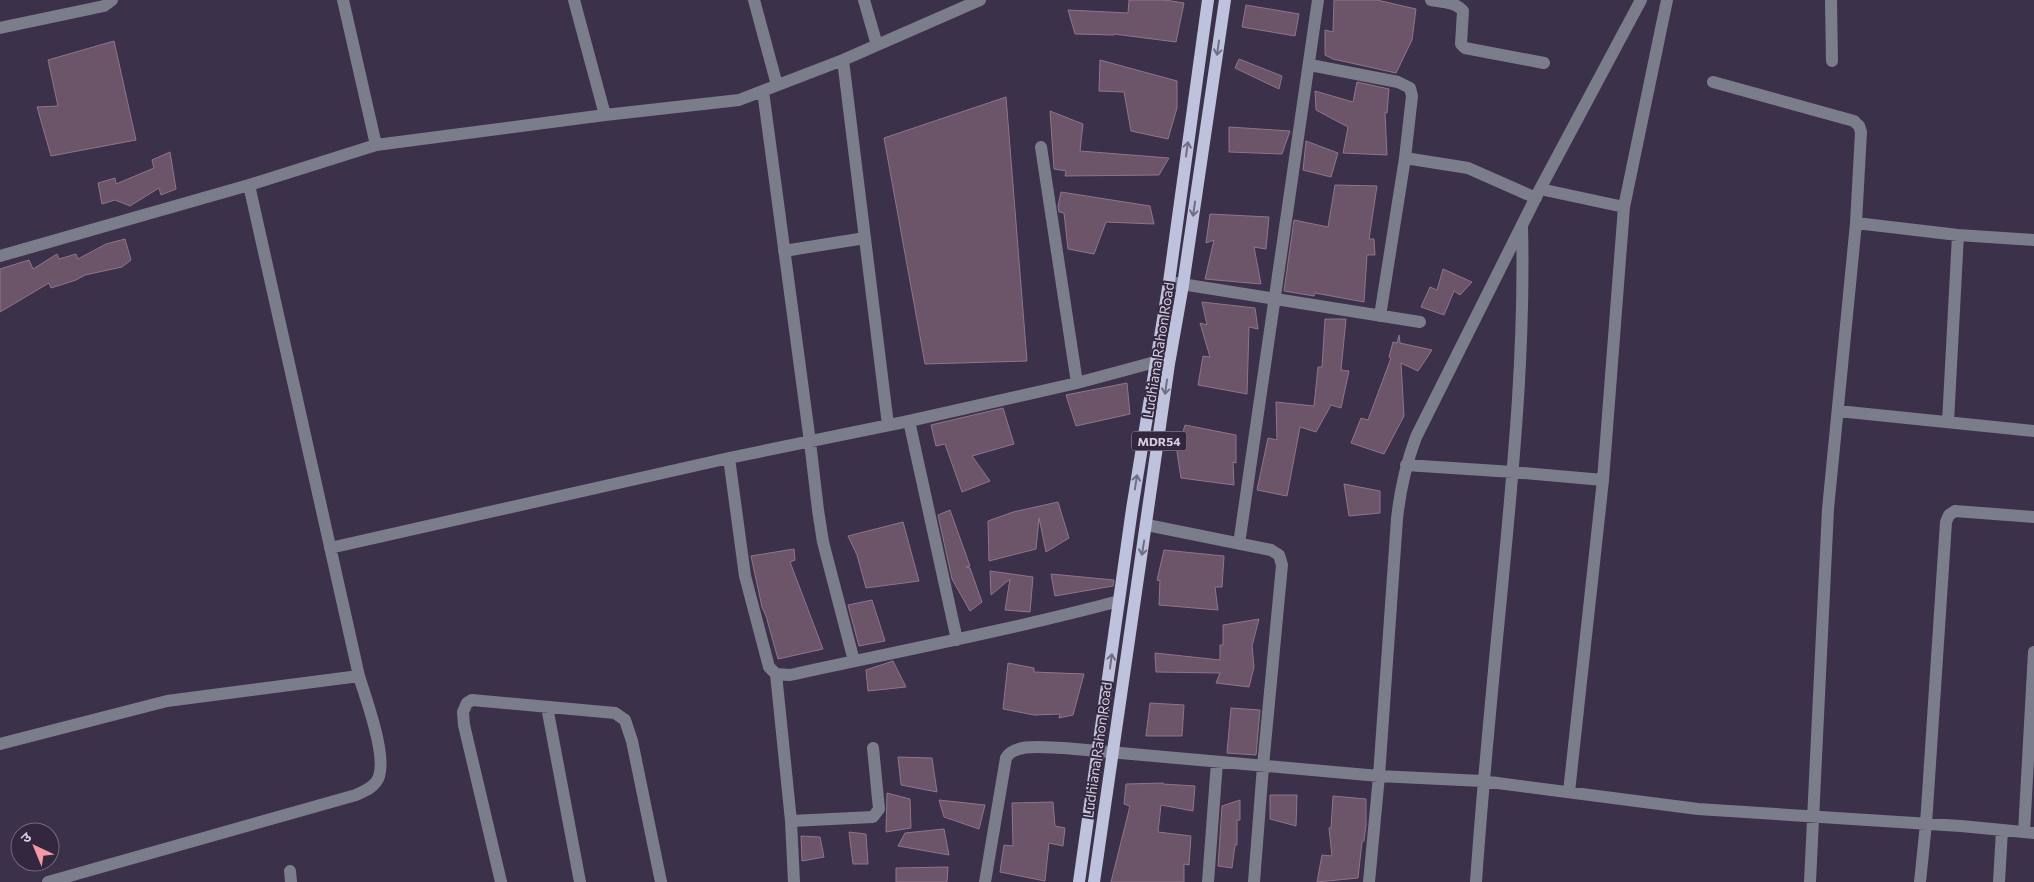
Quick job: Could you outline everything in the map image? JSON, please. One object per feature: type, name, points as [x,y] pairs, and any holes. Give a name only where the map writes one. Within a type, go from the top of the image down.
[{"type":"main road","name":"Ludhiana Rahon Road","points":[[1079,882],[1208,0]]},
{"type":"main road","name":"Ludhiana Rahon Road","points":[[1094,882],[1111,753],[1147,526],[1169,364],[1183,285],[1225,0]]},
{"type":"street","points":[[0,28],[104,6],[112,0]]},
{"type":"street","points":[[343,0],[376,146]]},
{"type":"street","points":[[574,0],[605,115]]},
{"type":"street","points":[[754,0],[777,85]]},
{"type":"street","points":[[864,0],[877,46]]},
{"type":"street","points":[[0,256],[249,185],[376,146],[605,115],[739,100],[877,46],[980,0]]},
{"type":"street","points":[[1240,544],[1318,0]]},
{"type":"street","points":[[1431,0],[1455,4],[1464,11],[1461,44],[1465,48],[1544,63]]},
{"type":"street","points":[[1369,882],[1379,776],[1397,519],[1400,491],[1406,465],[1416,437],[1522,225],[1641,0]]},
{"type":"street","points":[[1569,792],[1603,480],[1624,207],[1667,0]]},
{"type":"street","points":[[1831,0],[1832,61]]},
{"type":"street","points":[[843,60],[888,425]]},
{"type":"street","points":[[1310,65],[1398,82],[1410,88],[1412,96],[1405,158],[1380,316]]},
{"type":"street","points":[[1713,82],[1854,122],[1859,126],[1860,132],[1856,223],[1828,509],[1810,882]]},
{"type":"street","points":[[763,90],[818,510],[824,542],[854,661]]},
{"type":"street","points":[[1041,147],[1077,383]]},
{"type":"street","points":[[1405,158],[1468,168],[1538,194],[1624,207]]},
{"type":"street","points":[[48,882],[356,795],[369,789],[378,781],[381,766],[380,749],[359,676],[249,185]]},
{"type":"street","points":[[1856,223],[1958,235],[2034,240]]},
{"type":"street","points":[[1476,882],[1482,781],[1513,472],[1524,286],[1522,225]]},
{"type":"street","points":[[1948,422],[1958,235]]},
{"type":"street","points":[[784,251],[865,238]]},
{"type":"street","points":[[1168,282],[1420,322]]},
{"type":"street","points":[[330,548],[729,458],[909,421],[1077,383],[1155,362]]},
{"type":"street","points":[[1838,411],[2034,431]]},
{"type":"street","points":[[909,421],[957,640]]},
{"type":"street","points":[[729,458],[745,576],[769,667],[776,674],[791,821],[794,882]]},
{"type":"street","points":[[1406,465],[1603,480]]},
{"type":"street","points":[[1920,882],[1926,824],[1946,522],[1949,514],[1955,511],[2034,517]]},
{"type":"street","points":[[1147,526],[1271,550],[1279,555],[1282,565],[1254,882]]},
{"type":"street","points":[[776,674],[790,675],[957,640],[1039,622],[1119,601]]},
{"type":"street","points":[[985,882],[1006,758],[1009,752],[1016,749],[1031,748],[1064,748],[1379,776],[1482,781],[1698,809],[2029,832],[2034,652]]},
{"type":"street","points":[[0,744],[167,701],[359,676]]},
{"type":"street","points":[[501,882],[464,724],[463,712],[467,703],[472,700],[615,713],[625,720],[632,741],[661,882]]},
{"type":"street","points":[[547,707],[580,882]]},
{"type":"street","points":[[791,821],[873,817],[877,814],[879,809],[873,748]]},
{"type":"street","points":[[1208,882],[1217,762]]},
{"type":"street","points":[[1999,882],[2002,830]]},
{"type":"building","points":[[1129,0],[1165,0],[1184,3],[1176,42],[1114,34],[1075,34],[1068,10],[1128,13]]},
{"type":"building","points":[[1334,0],[1377,0],[1416,9],[1412,40],[1396,73],[1333,59],[1325,55],[1325,30],[1333,32]]},
{"type":"building","points":[[1246,5],[1299,14],[1295,36],[1242,27]]},
{"type":"building","points":[[114,41],[136,140],[51,156],[37,107],[58,106],[48,60]]},
{"type":"building","points":[[1239,59],[1282,76],[1279,89],[1235,68]]},
{"type":"building","points":[[1100,60],[1177,81],[1177,108],[1168,139],[1131,131],[1124,92],[1099,91]]},
{"type":"building","points":[[1357,82],[1389,89],[1387,113],[1385,112],[1387,155],[1343,153],[1348,127],[1316,110],[1315,91],[1353,102]]},
{"type":"building","points":[[1006,97],[1027,361],[925,364],[884,138]]},
{"type":"building","points":[[1050,111],[1083,124],[1080,151],[1169,158],[1159,175],[1065,176],[1066,171],[1054,169]]},
{"type":"building","points":[[1229,127],[1290,131],[1282,154],[1229,152]]},
{"type":"building","points":[[1306,141],[1338,153],[1331,177],[1303,170]]},
{"type":"building","points":[[170,152],[176,189],[161,195],[159,188],[130,206],[115,200],[102,204],[98,183],[115,178],[116,184],[154,168],[152,160]]},
{"type":"building","points":[[1335,185],[1377,186],[1369,239],[1374,239],[1375,255],[1367,255],[1364,302],[1315,293],[1314,296],[1284,291],[1294,220],[1328,227]]},
{"type":"building","points":[[1061,192],[1150,206],[1154,224],[1106,222],[1094,254],[1068,249],[1064,213],[1059,212],[1058,206]]},
{"type":"building","points":[[1210,214],[1269,217],[1266,249],[1254,247],[1261,284],[1205,279],[1214,240],[1206,243]]},
{"type":"building","points":[[125,239],[131,260],[122,267],[85,275],[51,288],[49,283],[0,312],[0,269],[29,260],[33,269],[57,254],[59,259],[76,254],[78,259],[106,244]]},
{"type":"building","points":[[1443,269],[1472,282],[1460,295],[1454,291],[1444,315],[1421,307],[1430,287],[1437,290]]},
{"type":"building","points":[[1202,302],[1255,308],[1258,329],[1249,327],[1247,394],[1198,385],[1203,356],[1210,357],[1200,323],[1207,325]]},
{"type":"building","points":[[1325,319],[1346,319],[1341,370],[1349,371],[1341,408],[1331,405],[1316,432],[1300,427],[1287,496],[1257,490],[1268,438],[1277,440],[1276,402],[1314,406],[1318,367],[1322,367]]},
{"type":"building","points":[[1399,335],[1400,343],[1432,350],[1418,371],[1401,363],[1404,416],[1384,454],[1351,443],[1361,418],[1368,420],[1391,358],[1389,357],[1393,342],[1397,343]]},
{"type":"building","points":[[1127,383],[1130,414],[1076,426],[1066,395]]},
{"type":"building","points":[[1003,408],[1014,444],[972,456],[990,481],[962,492],[945,444],[936,446],[931,425]]},
{"type":"building","points":[[1185,425],[1236,435],[1236,463],[1233,462],[1234,485],[1181,478],[1177,452]]},
{"type":"building","points":[[1344,484],[1380,491],[1380,513],[1349,516]]},
{"type":"building","points":[[1058,502],[1069,538],[1046,552],[1039,518],[1036,549],[989,561],[988,521],[1013,512]]},
{"type":"building","points":[[950,510],[970,566],[966,567],[970,568],[982,602],[970,611],[952,579],[938,515]]},
{"type":"building","points":[[903,522],[919,581],[866,588],[857,555],[848,536]]},
{"type":"building","points":[[794,549],[795,560],[790,562],[823,649],[778,659],[762,607],[751,556]]},
{"type":"building","points":[[1164,550],[1224,556],[1222,587],[1215,587],[1218,610],[1159,605],[1160,581],[1157,580]]},
{"type":"building","points":[[990,571],[1033,577],[1030,612],[1005,610],[1010,579],[991,595]]},
{"type":"building","points":[[1051,574],[1114,580],[1113,586],[1055,596]]},
{"type":"building","points":[[872,600],[885,641],[859,646],[848,605]]},
{"type":"building","points":[[1259,619],[1252,646],[1254,667],[1249,687],[1216,683],[1220,673],[1156,672],[1155,653],[1220,660],[1220,645],[1223,645],[1223,625]]},
{"type":"building","points":[[893,661],[906,687],[868,691],[866,670]]},
{"type":"building","points":[[1008,663],[1034,668],[1034,672],[1084,674],[1073,715],[1059,718],[1060,714],[1034,715],[1003,709]]},
{"type":"building","points":[[1150,703],[1184,705],[1182,736],[1146,736]]},
{"type":"building","points":[[1231,708],[1260,710],[1256,755],[1227,753]]},
{"type":"building","points":[[898,757],[932,758],[937,792],[901,785]]},
{"type":"building","points":[[1163,783],[1195,786],[1193,811],[1161,805],[1158,832],[1191,836],[1189,865],[1184,864],[1184,882],[1111,882],[1130,806],[1124,804],[1126,784]]},
{"type":"building","points":[[887,793],[910,799],[911,828],[886,832]]},
{"type":"building","points":[[1270,795],[1297,795],[1296,826],[1270,819]]},
{"type":"building","points":[[1333,796],[1366,799],[1366,825],[1358,878],[1317,882],[1322,855],[1332,856],[1329,828],[1331,828]]},
{"type":"building","points":[[939,800],[985,805],[979,829],[944,817]]},
{"type":"building","points":[[1240,800],[1240,820],[1237,820],[1237,845],[1235,845],[1232,868],[1218,866],[1222,806]]},
{"type":"building","points":[[1053,802],[1055,826],[1065,828],[1063,846],[1049,843],[1045,881],[1000,872],[1004,845],[1013,846],[1012,803]]},
{"type":"building","points":[[944,829],[949,855],[898,846],[905,833]]},
{"type":"building","points":[[849,832],[866,834],[868,864],[853,864]]},
{"type":"building","points":[[801,836],[820,837],[824,857],[802,861]]},
{"type":"building","points":[[948,867],[947,882],[896,882],[896,868]]}]
